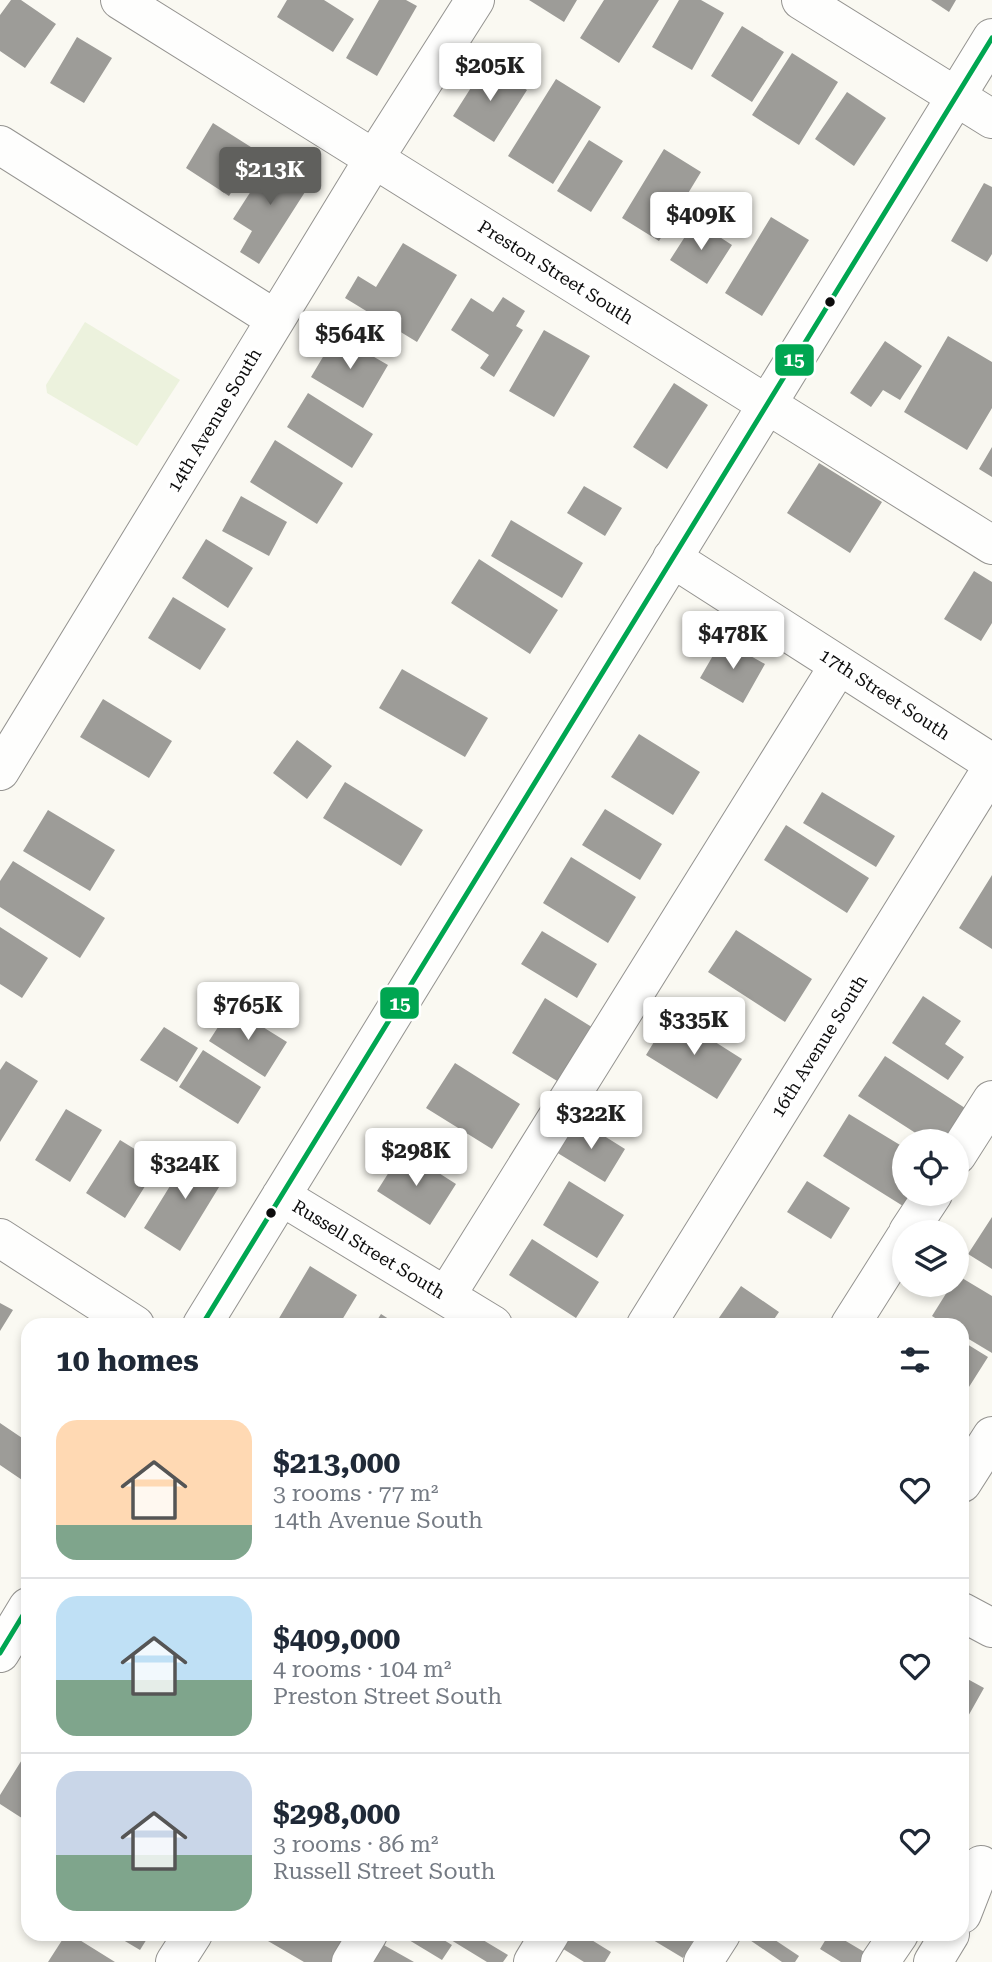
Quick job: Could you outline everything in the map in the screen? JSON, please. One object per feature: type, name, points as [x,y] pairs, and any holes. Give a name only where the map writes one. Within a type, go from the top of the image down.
[{"type":"street","name":"Preston Street South","points":[[120,0],[992,545]]},
{"type":"street","name":"14th Avenue South","points":[[0,771],[275,319],[475,0]]},
{"type":"street","points":[[802,0],[992,119]]},
{"type":"street","points":[[206,1318],[992,38]]},
{"type":"street","points":[[0,145],[275,319]]},
{"type":"street","name":"17th Street South","points":[[672,558],[992,765]]},
{"type":"street","points":[[446,1296],[839,665]]},
{"type":"street","name":"16th Avenue South","points":[[650,1318],[992,765]]},
{"type":"street","points":[[969,1136],[992,1100]]},
{"type":"street","name":"Russell Street South","points":[[281,1196],[482,1318]]},
{"type":"street","points":[[0,1238],[124,1318]]},
{"type":"street","points":[[854,1318],[892,1259]]},
{"type":"street","points":[[969,1472],[992,1436]]},
{"type":"street","points":[[969,1616],[992,1629]]},
{"type":"street","points":[[0,1653],[21,1618]]},
{"type":"street","points":[[969,1891],[979,1859]]},
{"type":"street","points":[[175,1962],[188,1941]]},
{"type":"street","points":[[351,1962],[364,1941]]},
{"type":"street","points":[[533,1962],[546,1941]]},
{"type":"street","points":[[703,1962],[716,1941]]},
{"type":"street","points":[[880,1962],[894,1941]]},
{"type":"street","points":[[933,1962],[946,1941]]},
{"type":"green space","points":[[85,322],[180,380],[137,446],[47,393],[46,385]]},
{"type":"building","points":[[11,0],[21,0],[56,24],[25,68],[0,51],[0,15]]},
{"type":"building","points":[[287,0],[324,0],[354,19],[333,52],[277,17]]},
{"type":"building","points":[[379,0],[406,0],[417,6],[377,76],[346,58]]},
{"type":"building","points":[[529,0],[577,0],[564,22]]},
{"type":"building","points":[[604,0],[659,0],[619,63],[580,38]]},
{"type":"building","points":[[679,0],[701,0],[724,13],[692,70],[652,47]]},
{"type":"building","points":[[931,0],[956,0],[949,12]]},
{"type":"building","points":[[742,26],[784,52],[752,102],[711,76]]},
{"type":"building","points":[[77,37],[112,58],[84,103],[50,83]]},
{"type":"building","points":[[792,53],[838,82],[799,145],[752,115]]},
{"type":"building","points":[[486,64],[527,90],[494,142],[453,116]]},
{"type":"building","points":[[556,79],[601,107],[553,184],[508,156]]},
{"type":"building","points":[[847,92],[886,118],[854,166],[815,139]]},
{"type":"building","points":[[213,123],[257,151],[229,196],[186,168]]},
{"type":"building","points":[[589,140],[623,161],[591,212],[557,191]]},
{"type":"building","points":[[664,149],[701,172],[659,241],[622,218]]},
{"type":"building","points":[[273,157],[312,181],[259,264],[240,252],[252,231],[233,219]]},
{"type":"building","points":[[984,183],[992,187],[992,254],[987,262],[951,241]]},
{"type":"building","points":[[771,217],[809,240],[762,316],[725,293]]},
{"type":"building","points":[[695,221],[732,245],[707,284],[670,260]]},
{"type":"building","points":[[403,243],[457,275],[417,342],[345,298],[358,276],[376,287]]},
{"type":"building","points":[[503,297],[525,311],[516,326],[523,330],[494,377],[480,368],[489,355],[451,330],[471,298],[493,312]]},
{"type":"building","points":[[544,330],[590,356],[554,417],[509,391]]},
{"type":"building","points":[[336,335],[388,365],[363,408],[311,377]]},
{"type":"building","points":[[948,336],[992,362],[992,408],[967,450],[904,412]]},
{"type":"building","points":[[885,341],[922,366],[900,400],[883,390],[871,407],[850,393]]},
{"type":"building","points":[[674,383],[708,405],[667,469],[633,447]]},
{"type":"building","points":[[308,393],[373,434],[352,468],[287,427]]},
{"type":"building","points":[[275,440],[343,483],[317,524],[250,482]]},
{"type":"building","points":[[992,447],[992,477],[979,469]]},
{"type":"building","points":[[819,463],[882,502],[850,553],[787,513]]},
{"type":"building","points":[[584,486],[622,508],[605,536],[567,513]]},
{"type":"building","points":[[241,496],[287,522],[269,556],[222,531]]},
{"type":"building","points":[[511,520],[583,563],[562,598],[491,556]]},
{"type":"building","points":[[206,539],[253,568],[228,608],[182,578]]},
{"type":"building","points":[[479,559],[558,610],[530,654],[451,603]]},
{"type":"building","points":[[974,571],[992,582],[992,623],[981,641],[944,619]]},
{"type":"building","points":[[173,597],[226,629],[200,670],[148,638]]},
{"type":"building","points":[[722,640],[765,664],[743,703],[700,678]]},
{"type":"building","points":[[402,669],[488,718],[465,757],[379,708]]},
{"type":"building","points":[[103,699],[172,741],[149,778],[80,737]]},
{"type":"building","points":[[639,734],[700,772],[673,815],[611,777]]},
{"type":"building","points":[[297,740],[332,766],[307,799],[273,773]]},
{"type":"building","points":[[345,782],[423,830],[401,866],[323,818]]},
{"type":"building","points":[[822,792],[895,836],[876,867],[803,823]]},
{"type":"building","points":[[605,809],[662,844],[640,880],[582,845]]},
{"type":"building","points":[[48,810],[115,850],[90,891],[23,851]]},
{"type":"building","points":[[786,825],[869,878],[847,913],[764,860]]},
{"type":"building","points":[[571,857],[636,897],[608,943],[543,903]]},
{"type":"building","points":[[13,861],[105,918],[80,958],[0,907],[0,881]]},
{"type":"building","points":[[992,875],[992,949],[959,928]]},
{"type":"building","points":[[0,927],[48,958],[22,998],[0,984]]},
{"type":"building","points":[[736,930],[812,979],[785,1022],[708,972]]},
{"type":"building","points":[[542,931],[597,964],[577,998],[521,964]]},
{"type":"building","points":[[923,996],[961,1021],[945,1044],[964,1057],[948,1080],[892,1043]]},
{"type":"building","points":[[545,998],[595,1029],[562,1084],[512,1053]]},
{"type":"building","points":[[231,1007],[287,1042],[265,1077],[209,1041]]},
{"type":"building","points":[[671,1014],[742,1059],[717,1099],[646,1055]]},
{"type":"building","points":[[164,1027],[198,1048],[177,1082],[140,1060]]},
{"type":"building","points":[[203,1050],[261,1087],[238,1124],[179,1087]]},
{"type":"building","points":[[885,1056],[965,1108],[952,1129],[909,1129],[858,1096]]},
{"type":"building","points":[[6,1061],[38,1081],[0,1142],[0,1070]]},
{"type":"building","points":[[455,1063],[520,1104],[492,1149],[426,1108]]},
{"type":"building","points":[[66,1109],[102,1130],[70,1182],[35,1160]]},
{"type":"building","points":[[849,1114],[892,1140],[892,1199],[823,1156]]},
{"type":"building","points":[[577,1119],[625,1149],[605,1182],[556,1152]]},
{"type":"building","points":[[120,1140],[159,1164],[125,1218],[86,1193]]},
{"type":"building","points":[[403,1150],[456,1184],[430,1225],[377,1191]]},
{"type":"building","points":[[191,1152],[227,1174],[180,1251],[144,1228]]},
{"type":"building","points":[[569,1181],[624,1215],[597,1258],[543,1225]]},
{"type":"building","points":[[807,1181],[850,1208],[831,1239],[787,1212]]},
{"type":"building","points":[[992,1217],[992,1269],[969,1252]]},
{"type":"building","points":[[532,1239],[599,1282],[576,1318],[509,1275]]},
{"type":"building","points":[[310,1266],[357,1295],[343,1318],[279,1318]]},
{"type":"building","points":[[969,1282],[992,1296],[992,1353],[969,1339],[969,1318],[932,1316],[944,1297],[969,1297]]},
{"type":"building","points":[[741,1286],[779,1312],[775,1318],[719,1318]]},
{"type":"building","points":[[0,1303],[13,1310],[0,1331]]},
{"type":"building","points":[[969,1345],[988,1357],[969,1387]]},
{"type":"building","points":[[0,1423],[21,1437],[21,1479],[0,1465]]},
{"type":"building","points":[[969,1680],[984,1688],[969,1715]]},
{"type":"building","points":[[21,1761],[21,1818],[0,1804],[0,1795]]},
{"type":"building","points":[[62,1941],[81,1941],[115,1962],[48,1962]]},
{"type":"building","points":[[125,1941],[146,1941],[140,1950]]},
{"type":"building","points":[[268,1941],[354,1941],[341,1962],[304,1962]]},
{"type":"building","points":[[411,1941],[445,1941],[452,1945],[442,1960]]},
{"type":"building","points":[[453,1941],[485,1941],[508,1955],[503,1962],[487,1962]]},
{"type":"building","points":[[560,1941],[593,1941],[611,1952],[605,1962],[584,1962],[557,1945]]},
{"type":"building","points":[[655,1941],[693,1941],[683,1958]]},
{"type":"building","points":[[751,1941],[776,1941],[799,1956],[795,1962],[782,1962]]},
{"type":"building","points":[[825,1941],[846,1941],[866,1953],[860,1962],[841,1962],[820,1949]]},
{"type":"building","points":[[382,1944],[414,1962],[372,1962]]},
{"type":"transit line","name":"15","points":[[206,1318],[992,38]]},
{"type":"transit line","name":"15","points":[[0,1653],[21,1618]]}]
